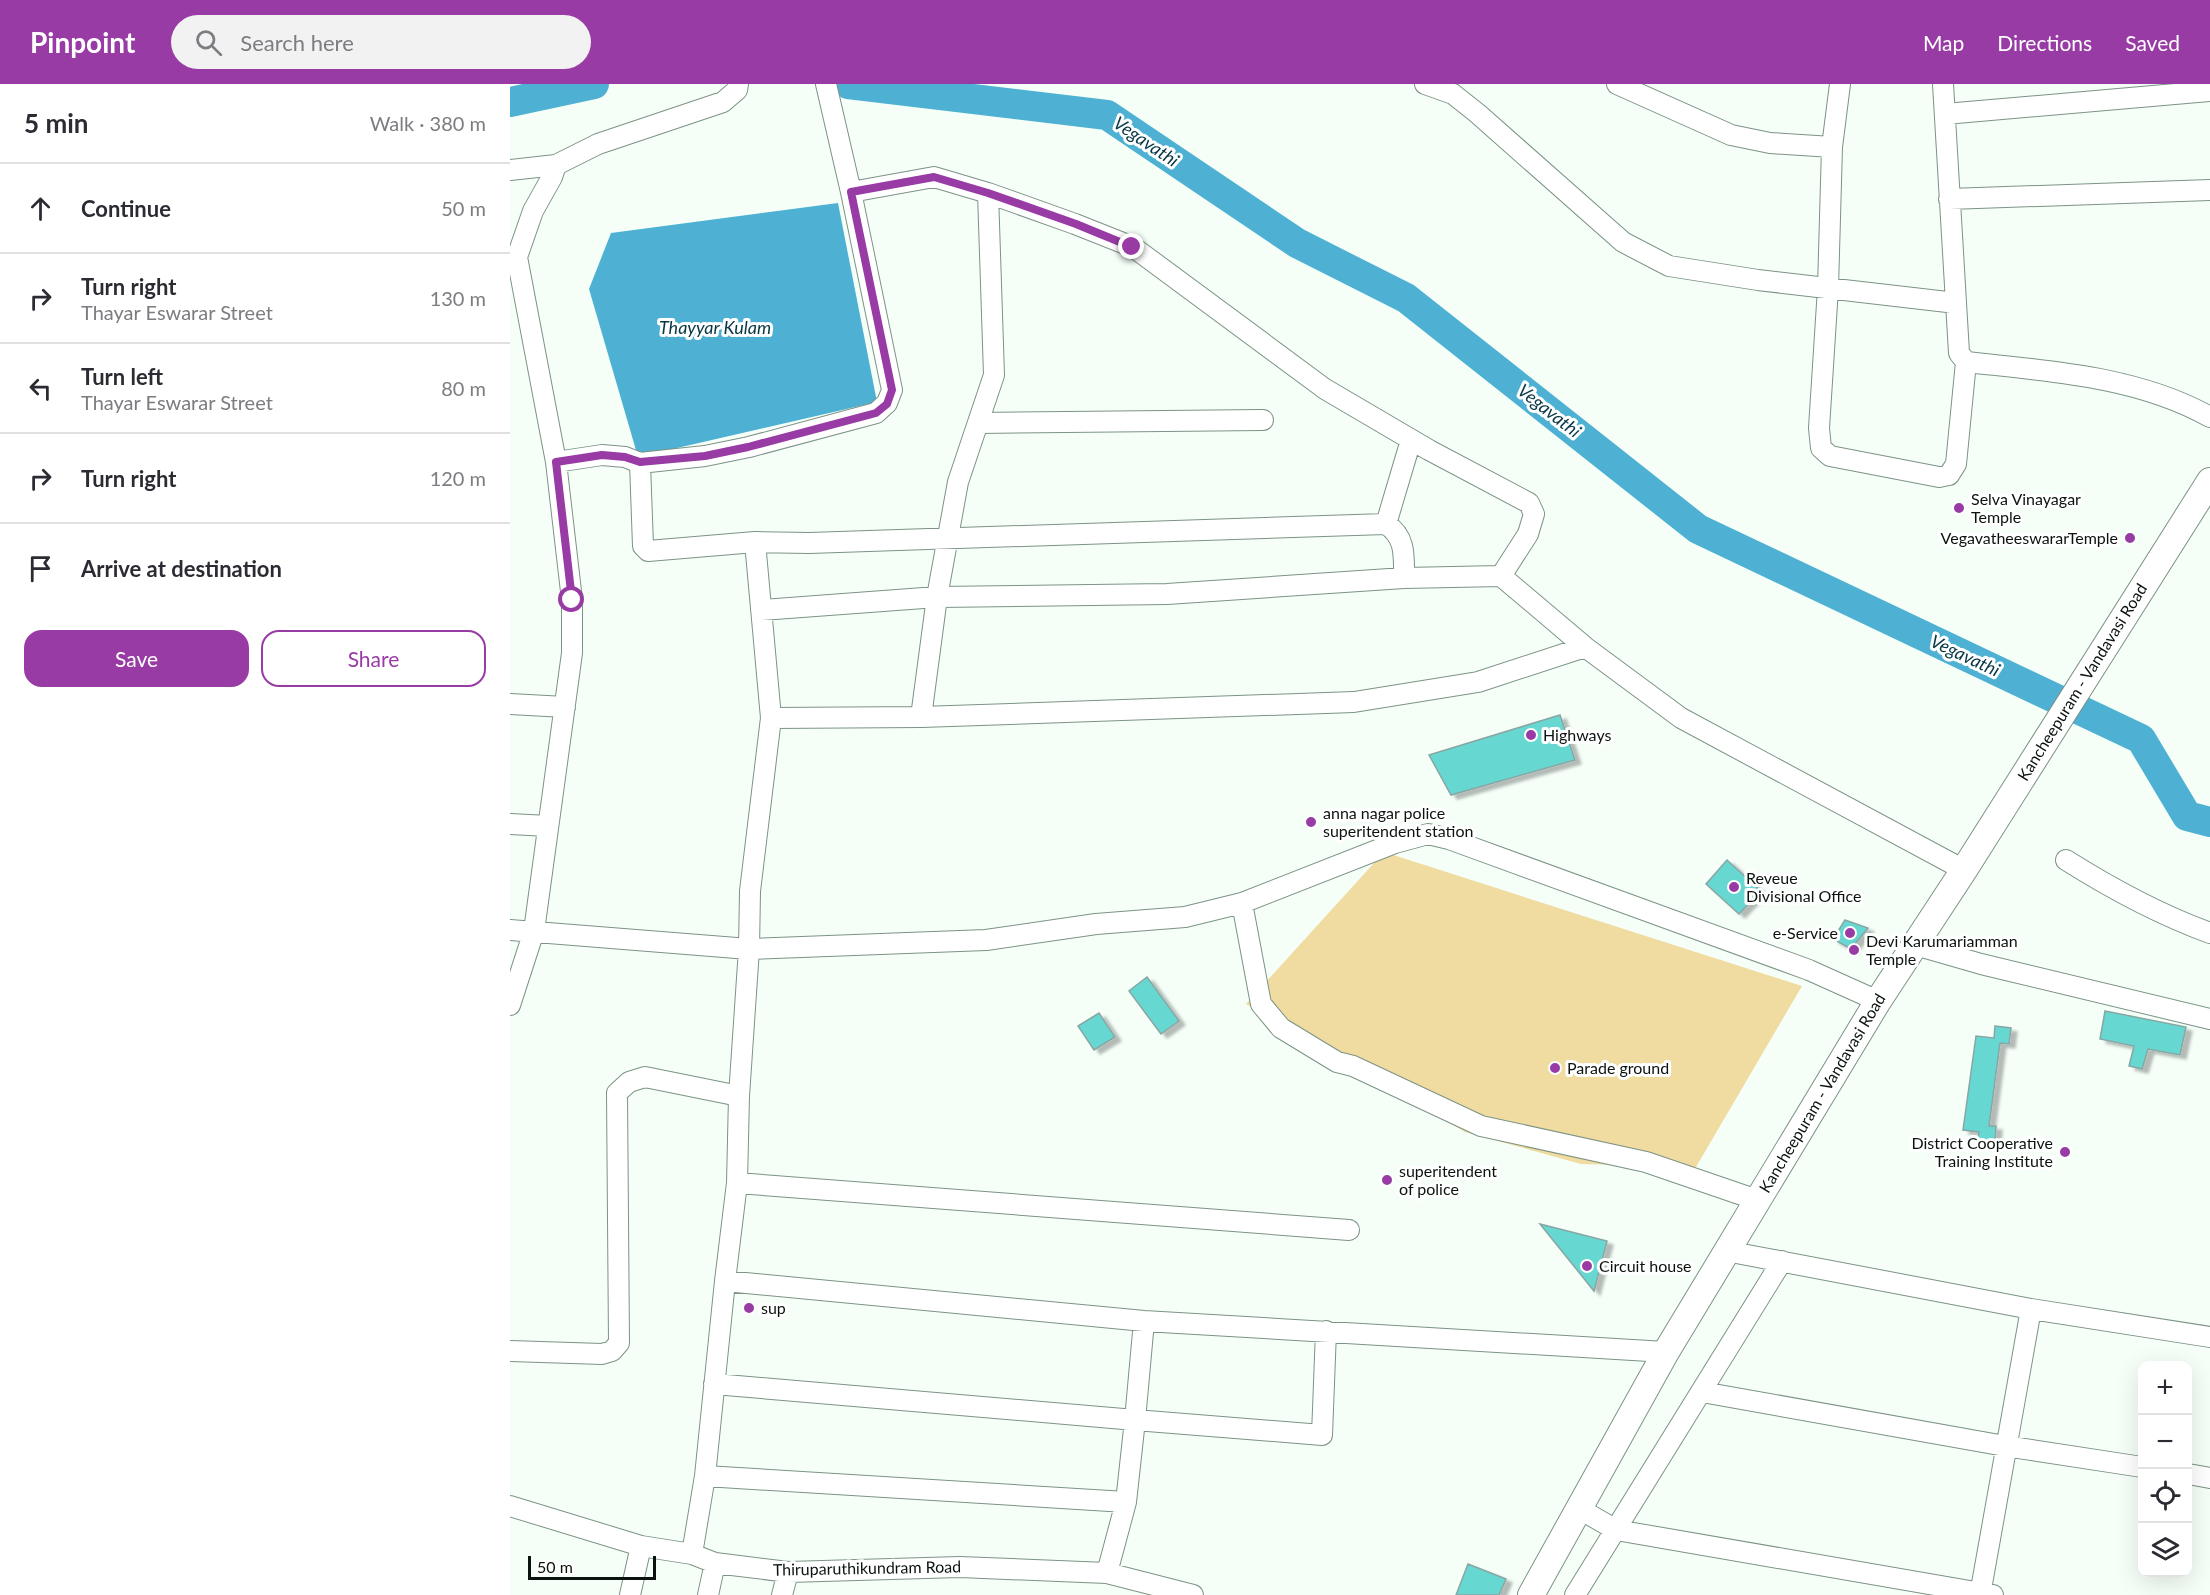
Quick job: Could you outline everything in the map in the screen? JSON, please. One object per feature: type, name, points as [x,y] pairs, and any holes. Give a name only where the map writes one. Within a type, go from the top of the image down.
[{"type":"main road","name":"Kancheepuram - Vandavasi Road","points":[[1531,1595],[1666,1352],[1878,1001],[1964,870],[2165,550],[2203,506],[2210,481]]},
{"type":"street","points":[[556,462],[602,455],[625,457],[640,462],[705,456],[876,413],[887,404],[892,390],[826,84]]},
{"type":"street","points":[[1425,84],[1453,94],[1477,113],[1623,242],[1670,266],[1758,280],[1956,303]]},
{"type":"street","points":[[1617,84],[1731,135],[1770,143],[1832,147]]},
{"type":"street","points":[[1840,84],[1832,147],[1828,288],[1819,429],[1821,448],[1830,456],[1939,477],[1949,475],[1956,464],[1966,362],[1959,353],[1943,84]]},
{"type":"street","points":[[510,170],[556,165],[598,144],[723,102],[738,87]]},
{"type":"street","points":[[1946,114],[2210,91]]},
{"type":"street","points":[[510,1005],[534,931],[573,653],[572,600],[556,462],[517,257],[533,211],[556,165]]},
{"type":"street","points":[[851,192],[934,177],[1076,224],[1132,247],[1325,389],[1411,440],[1529,503],[1534,514],[1528,534],[1501,576]]},
{"type":"street","points":[[1949,199],[2210,190]]},
{"type":"street","points":[[921,717],[937,597],[958,482],[994,375],[988,193]]},
{"type":"street","points":[[1966,362],[2059,372],[2134,387],[2185,403],[2210,417]]},
{"type":"street","points":[[978,423],[1263,420]]},
{"type":"street","points":[[1386,524],[1411,440]]},
{"type":"street","points":[[640,462],[643,546],[648,551],[755,542],[809,543],[1386,524],[1396,530],[1403,544],[1404,578]]},
{"type":"street","points":[[692,1554],[705,1476],[737,1183],[739,1096],[749,949],[750,891],[771,718],[755,542]]},
{"type":"street","points":[[761,610],[937,597],[1167,594],[1404,578],[1501,576],[1585,647],[1681,718],[1964,870]]},
{"type":"street","points":[[771,718],[921,717],[1354,702],[1478,682],[1585,647]]},
{"type":"street","points":[[510,704],[565,706]]},
{"type":"street","points":[[510,824],[548,826]]},
{"type":"street","points":[[510,930],[749,949],[987,940],[1096,924],[1185,917],[1242,903],[1395,843],[1428,834],[1449,839],[1809,969],[1878,1001]]},
{"type":"street","points":[[2066,860],[2106,885],[2169,918],[2210,933]]},
{"type":"street","points":[[1242,903],[1261,1004],[1281,1028],[1337,1062],[1353,1066],[1481,1126],[1646,1162],[1757,1200]]},
{"type":"street","points":[[1915,945],[1981,964],[2210,1019]]},
{"type":"street","points":[[510,1351],[602,1354],[612,1352],[619,1343],[617,1093],[629,1082],[645,1077],[739,1096]]},
{"type":"street","points":[[737,1183],[1349,1230]]},
{"type":"street","points":[[1726,1251],[2031,1308],[2210,1337]]},
{"type":"street","points":[[1575,1595],[1782,1261]]},
{"type":"street","points":[[725,1281],[1144,1321],[1666,1352]]},
{"type":"street","points":[[1578,1508],[1616,1530],[1984,1594],[2005,1446],[2031,1308]]},
{"type":"street","points":[[1107,1572],[1126,1502],[1136,1420],[1144,1321]]},
{"type":"street","points":[[714,1384],[1322,1435],[1326,1331]]},
{"type":"street","points":[[1702,1392],[2005,1446],[2138,1466]]},
{"type":"street","points":[[2192,1475],[2210,1478]]},
{"type":"street","points":[[705,1476],[1126,1502]]},
{"type":"street","name":"Thiruparuthikundram Road","points":[[510,1506],[641,1546],[692,1554],[715,1563],[788,1572],[960,1567],[1107,1572],[1193,1595]]},
{"type":"street","points":[[630,1595],[641,1546]]},
{"type":"street","points":[[708,1595],[715,1563]]},
{"type":"street","points":[[782,1595],[788,1572]]},
{"type":"shaded area","name":"Parade ground","points":[[1384,852],[1802,986],[1696,1167],[1581,1164],[1465,1132],[1246,1004]]},
{"type":"water","name":"Thayyar Kulam","points":[[838,203],[877,402],[638,457],[589,289],[611,233]]},
{"type":"building","name":"Highways","points":[[1560,715],[1575,760],[1451,795],[1429,755]]},
{"type":"building","name":"Reveue Divisional Office","points":[[1727,860],[1761,891],[1739,914],[1706,884]]},
{"type":"building","name":"e-Service","points":[[1845,920],[1868,928],[1851,949],[1833,939]]},
{"type":"building","points":[[1147,977],[1179,1021],[1161,1034],[1129,991]]},
{"type":"building","points":[[2105,1011],[2186,1027],[2180,1055],[2148,1049],[2142,1069],[2129,1066],[2134,1046],[2100,1039]]},
{"type":"building","points":[[1099,1013],[1115,1037],[1094,1050],[1078,1026]]},
{"type":"building","points":[[1995,1026],[2011,1028],[2009,1044],[2000,1043],[1989,1126],[1996,1126],[1995,1143],[1978,1141],[1979,1132],[1963,1130],[1976,1036],[1994,1038]]},
{"type":"building","name":"Circuit house","points":[[1540,1224],[1607,1241],[1594,1291]]},
{"type":"building","points":[[1468,1564],[1506,1579],[1499,1595],[1456,1595]]},
{"type":"waterway","name":"Vegavathi","points":[[510,102],[594,84]]},
{"type":"waterway","name":"Vegavathi","points":[[848,84],[1107,115],[1297,243],[1406,298],[1698,529],[2141,739],[2187,816],[2210,822]]},
{"type":"place","name":"Selva Vinayagar Temple","points":[[1959,508]]},
{"type":"place","name":"VegavatheeswararTemple","points":[[2130,538]]},
{"type":"place","name":"Highways","points":[[1531,735]]},
{"type":"place","name":"anna nagar police superitendent station","points":[[1311,822]]},
{"type":"place","name":"Reveue Divisional Office","points":[[1734,887]]},
{"type":"place","name":"e-Service","points":[[1850,933]]},
{"type":"place","name":"Devi Karumariamman Temple","points":[[1854,950]]},
{"type":"place","name":"Parade ground","points":[[1555,1068]]},
{"type":"place","name":"District Cooperative Training Institute","points":[[2065,1152]]},
{"type":"place","name":"superitendent of police","points":[[1387,1180]]},
{"type":"place","name":"Circuit house","points":[[1587,1266]]},
{"type":"place","name":"sup","points":[[749,1308]]},
{"type":"route","points":[[572,600],[556,462],[602,455],[625,457],[640,462],[705,456],[876,413],[887,404],[892,390],[851,192],[934,177],[1076,224],[1132,247]]}]
